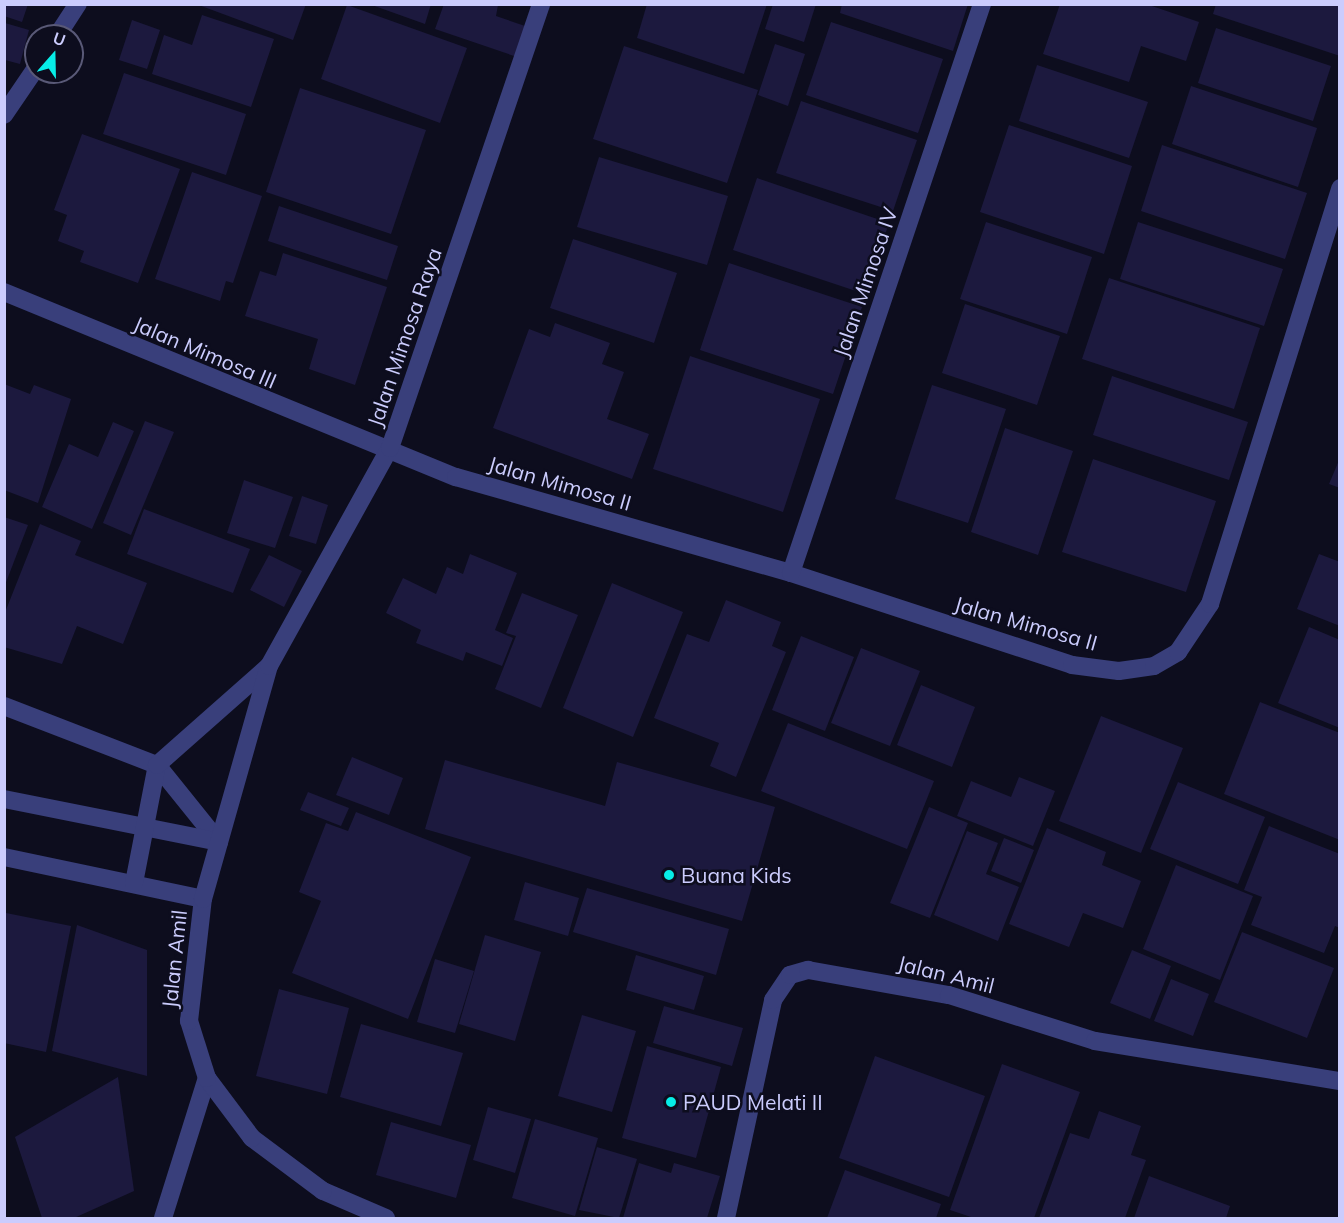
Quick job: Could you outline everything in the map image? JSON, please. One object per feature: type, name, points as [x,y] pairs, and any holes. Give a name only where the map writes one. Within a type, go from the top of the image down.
[{"type":"street","points":[[65,24],[78,4]]},
{"type":"street","name":"Jalan Mimosa Raya","points":[[219,842],[269,666],[390,448],[541,4]]},
{"type":"street","name":"Jalan Mimosa IV","points":[[791,573],[982,4]]},
{"type":"street","points":[[4,115],[25,84]]},
{"type":"street","name":"Jalan Mimosa II","points":[[390,448],[456,477],[791,573],[1072,665],[1119,671],[1154,666],[1178,652],[1210,604],[1340,188]]},
{"type":"street","name":"Jalan Mimosa III","points":[[4,292],[320,425],[390,448]]},
{"type":"street","name":"Jalan Mimosa Raya","points":[[157,765],[269,666]]},
{"type":"street","points":[[4,706],[157,765],[219,842]]},
{"type":"street","points":[[134,883],[141,828],[157,765]]},
{"type":"street","points":[[4,799],[219,842]]},
{"type":"street","name":"Jalan Amil","points":[[219,842],[203,898],[189,1021],[207,1078],[252,1138],[323,1191],[358,1213],[386,1218]]},
{"type":"street","name":"Jalan Amil","points":[[4,857],[203,898]]},
{"type":"street","name":"Jalan Amil","points":[[726,1218],[773,1000],[790,975],[808,970],[949,995],[1095,1041],[1340,1081]]},
{"type":"street","points":[[163,1218],[207,1078]]},
{"type":"building","points":[[4,4],[28,4],[22,22],[4,16]]},
{"type":"building","points":[[196,4],[306,4],[293,40]]},
{"type":"building","points":[[369,4],[431,4],[425,24]]},
{"type":"building","points":[[444,4],[498,5],[496,16],[528,27],[517,57],[435,29]]},
{"type":"building","points":[[647,4],[767,4],[744,74],[637,38]]},
{"type":"building","points":[[773,4],[816,4],[804,42],[765,29]]},
{"type":"building","points":[[842,4],[968,4],[953,51],[840,13]]},
{"type":"building","points":[[1060,4],[1146,4],[1199,22],[1186,61],[1141,46],[1129,82],[1043,54]]},
{"type":"building","points":[[1216,4],[1340,4],[1340,56],[1213,14]]},
{"type":"building","points":[[347,5],[467,48],[440,123],[321,79]]},
{"type":"building","points":[[202,15],[274,39],[251,107],[152,74],[164,35],[192,45]]},
{"type":"building","points":[[132,20],[160,30],[147,69],[119,60]]},
{"type":"building","points":[[831,22],[943,59],[918,133],[806,95]]},
{"type":"building","points":[[5,23],[24,29],[24,49],[20,64],[5,60]]},
{"type":"building","points":[[1216,28],[1331,66],[1313,121],[1198,83]]},
{"type":"building","points":[[775,44],[805,54],[788,106],[758,95]]},
{"type":"building","points":[[624,46],[758,90],[727,183],[593,139]]},
{"type":"building","points":[[1037,65],[1148,102],[1129,158],[1019,121]]},
{"type":"building","points":[[124,73],[246,114],[226,175],[103,134]]},
{"type":"building","points":[[1191,86],[1317,128],[1298,187],[1172,144]]},
{"type":"building","points":[[300,88],[426,130],[391,234],[266,192]]},
{"type":"building","points":[[801,101],[917,140],[893,211],[776,173]]},
{"type":"building","points":[[1009,125],[1132,166],[1104,254],[980,212]]},
{"type":"building","points":[[82,134],[180,169],[138,283],[80,262],[84,251],[58,241],[67,215],[54,210]]},
{"type":"building","points":[[1162,145],[1307,193],[1285,259],[1141,211]]},
{"type":"building","points":[[599,157],[728,196],[707,265],[577,227]]},
{"type":"building","points":[[192,172],[262,196],[233,283],[226,281],[220,301],[155,279]]},
{"type":"building","points":[[757,178],[889,223],[865,294],[733,250]]},
{"type":"building","points":[[279,206],[398,246],[387,280],[268,241]]},
{"type":"building","points":[[986,222],[1092,257],[1067,334],[960,299]]},
{"type":"building","points":[[1138,222],[1283,269],[1264,326],[1120,279]]},
{"type":"building","points":[[573,239],[677,273],[654,343],[550,308]]},
{"type":"building","points":[[283,253],[387,287],[355,385],[309,369],[318,339],[245,316],[260,271],[276,276]]},
{"type":"building","points":[[729,263],[862,307],[833,394],[700,350]]},
{"type":"building","points":[[1109,278],[1260,328],[1234,409],[1082,359]]},
{"type":"building","points":[[965,304],[1060,336],[1037,405],[942,373]]},
{"type":"building","points":[[555,323],[610,343],[602,364],[624,372],[607,419],[649,434],[632,479],[493,428],[529,329],[550,337]]},
{"type":"building","points":[[690,356],[820,399],[783,512],[653,469]]},
{"type":"building","points":[[1112,376],[1248,422],[1229,480],[1093,435]]},
{"type":"building","points":[[4,384],[30,394],[34,385],[71,399],[38,503],[4,490]]},
{"type":"building","points":[[932,385],[1006,409],[968,523],[895,499]]},
{"type":"building","points":[[145,421],[174,432],[131,535],[103,523]]},
{"type":"building","points":[[113,422],[134,431],[92,529],[42,507],[69,444],[98,457]]},
{"type":"building","points":[[1005,428],[1073,451],[1038,555],[971,532]]},
{"type":"building","points":[[1340,458],[1340,488],[1329,484]]},
{"type":"building","points":[[1093,459],[1216,501],[1186,592],[1062,552]]},
{"type":"building","points":[[244,480],[293,497],[275,548],[227,533]]},
{"type":"building","points":[[302,496],[328,505],[316,544],[289,536]]},
{"type":"building","points":[[144,509],[250,549],[233,593],[127,554]]},
{"type":"building","points":[[4,517],[28,525],[5,585],[4,585]]},
{"type":"building","points":[[40,524],[81,541],[75,555],[147,583],[123,644],[77,626],[62,664],[4,647],[4,615]]},
{"type":"building","points":[[470,554],[517,573],[495,630],[513,638],[502,666],[466,652],[463,661],[416,643],[421,630],[386,613],[403,578],[436,594],[447,567],[463,574]]},
{"type":"building","points":[[1319,554],[1340,562],[1340,626],[1297,609]]},
{"type":"building","points":[[269,555],[302,571],[284,607],[250,590]]},
{"type":"building","points":[[612,583],[683,612],[633,737],[563,708]]},
{"type":"building","points":[[522,593],[578,615],[541,708],[495,689],[516,636],[506,633]]},
{"type":"building","points":[[726,600],[781,622],[772,646],[786,652],[736,777],[710,766],[719,743],[654,718],[687,634],[709,642]]},
{"type":"building","points":[[1309,627],[1340,640],[1340,728],[1278,703]]},
{"type":"building","points":[[801,636],[854,657],[825,731],[772,710]]},
{"type":"building","points":[[861,648],[920,671],[890,746],[831,723]]},
{"type":"building","points":[[921,685],[975,707],[952,767],[897,745]]},
{"type":"building","points":[[1260,702],[1340,733],[1340,840],[1224,794]]},
{"type":"building","points":[[1101,716],[1183,748],[1141,853],[1059,821]]},
{"type":"building","points":[[788,723],[934,781],[907,849],[761,791]]},
{"type":"building","points":[[352,757],[403,778],[389,815],[336,795]]},
{"type":"building","name":"Buana Kids","points":[[445,760],[605,806],[617,762],[775,807],[742,921],[425,829]]},
{"type":"building","points":[[1019,777],[1055,791],[1033,846],[957,816],[971,781],[1011,797]]},
{"type":"building","points":[[1178,782],[1265,817],[1238,884],[1150,849]]},
{"type":"building","points":[[308,792],[349,808],[341,826],[300,810]]},
{"type":"building","points":[[929,807],[968,823],[930,918],[890,903]]},
{"type":"building","points":[[356,812],[471,857],[408,1019],[292,973],[321,901],[299,892],[326,823],[348,831]]},
{"type":"building","points":[[1269,826],[1340,854],[1340,928],[1335,926],[1324,953],[1251,925],[1262,897],[1244,890]]},
{"type":"building","points":[[1047,828],[1106,852],[1102,865],[1141,881],[1123,928],[1083,913],[1069,947],[1009,924]]},
{"type":"building","points":[[967,831],[998,843],[986,874],[1019,887],[998,941],[934,915]]},
{"type":"building","points":[[1004,838],[1034,850],[1021,883],[991,871]]},
{"type":"building","points":[[1176,865],[1253,896],[1220,980],[1143,949]]},
{"type":"building","points":[[525,882],[579,898],[568,936],[514,920]]},
{"type":"building","points":[[587,888],[729,929],[716,975],[573,932]]},
{"type":"building","points":[[6,913],[71,926],[46,1052],[4,1043]]},
{"type":"building","points":[[77,925],[147,950],[147,1076],[52,1051]]},
{"type":"building","points":[[1242,932],[1334,968],[1307,1038],[1214,1002]]},
{"type":"building","points":[[485,935],[541,952],[515,1041],[459,1024]]},
{"type":"building","points":[[1132,950],[1171,966],[1150,1019],[1110,1003]]},
{"type":"building","points":[[636,955],[704,976],[694,1010],[626,990]]},
{"type":"building","points":[[435,959],[474,971],[455,1033],[417,1022]]},
{"type":"building","points":[[1171,979],[1209,994],[1193,1036],[1154,1021]]},
{"type":"building","points":[[279,989],[349,1008],[327,1094],[256,1076]]},
{"type":"building","points":[[664,1006],[743,1028],[732,1066],[653,1043]]},
{"type":"building","points":[[582,1015],[636,1031],[612,1112],[558,1096]]},
{"type":"building","points":[[361,1024],[463,1053],[441,1126],[340,1097]]},
{"type":"building","name":"PAUD Melati II","points":[[647,1046],[721,1067],[696,1158],[622,1138]]},
{"type":"building","points":[[875,1056],[985,1096],[949,1197],[839,1158]]},
{"type":"building","points":[[1002,1064],[1080,1092],[1034,1218],[974,1218],[950,1210]]},
{"type":"building","points":[[118,1077],[134,1191],[74,1218],[42,1218],[15,1137]]},
{"type":"building","points":[[488,1107],[531,1119],[515,1173],[473,1160]]},
{"type":"building","points":[[1099,1111],[1141,1126],[1131,1155],[1146,1160],[1125,1218],[1039,1218],[1070,1133],[1089,1139]]},
{"type":"building","points":[[535,1119],[598,1138],[575,1216],[512,1198]]},
{"type":"building","points":[[391,1122],[471,1145],[456,1198],[376,1175]]},
{"type":"building","points":[[597,1147],[637,1159],[619,1218],[579,1210]]},
{"type":"building","points":[[639,1163],[671,1173],[674,1163],[720,1176],[707,1218],[623,1218]]},
{"type":"building","points":[[845,1170],[941,1204],[936,1218],[827,1218]]},
{"type":"building","points":[[1149,1176],[1230,1206],[1226,1218],[1134,1218]]},
{"type":"place","name":"Buana Kids","points":[[669,875]]},
{"type":"place","name":"PAUD Melati II","points":[[671,1102]]}]
